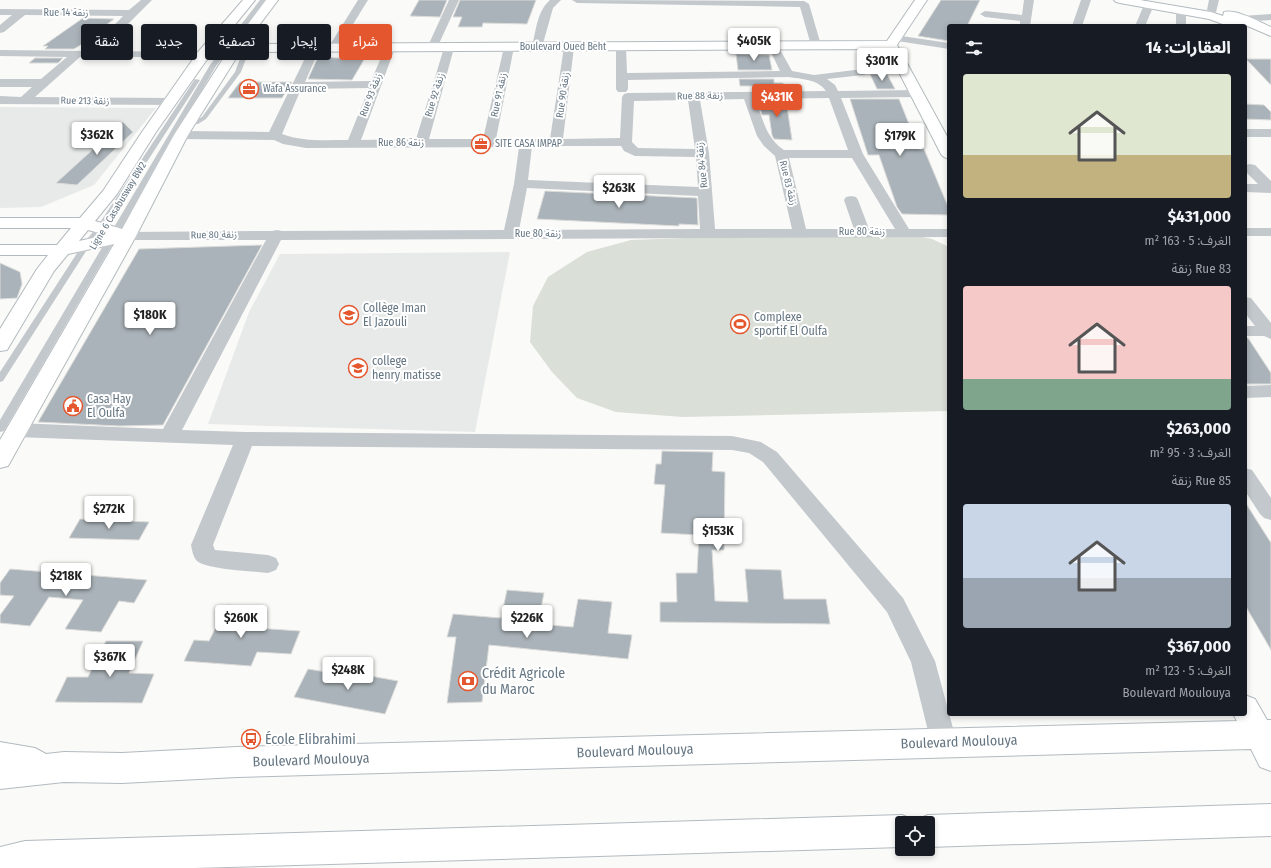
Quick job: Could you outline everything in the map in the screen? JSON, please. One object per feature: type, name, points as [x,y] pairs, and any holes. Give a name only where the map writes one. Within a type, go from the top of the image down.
[{"type":"street","points":[[0,9],[11,0]]},
{"type":"street","points":[[121,24],[147,0]]},
{"type":"street","points":[[0,345],[46,269],[109,194],[203,55],[249,0]]},
{"type":"street","points":[[256,24],[272,0]]},
{"type":"street","points":[[333,48],[363,0]]},
{"type":"street","points":[[432,48],[454,0]]},
{"type":"street","points":[[537,47],[548,7],[556,0]]},
{"type":"street","points":[[577,0],[806,2],[816,45]]},
{"type":"street","points":[[893,42],[921,0]]},
{"type":"street","points":[[981,24],[986,10],[1026,23],[1029,0]]},
{"type":"street","points":[[1078,24],[1086,0]]},
{"type":"street","points":[[1120,0],[1150,4],[1211,16],[1237,24]]},
{"type":"street","points":[[1162,0],[1213,5],[1240,24]]},
{"type":"street","points":[[1141,24],[1150,4]]},
{"type":"street","points":[[1181,10],[1181,24]]},
{"type":"street","name":"Rue 14 زنقة","points":[[0,12],[132,13]]},
{"type":"street","points":[[0,30],[23,12]]},
{"type":"street","points":[[1247,25],[1271,17]]},
{"type":"street","points":[[1247,27],[1271,32]]},
{"type":"street","points":[[1247,28],[1271,44]]},
{"type":"street","points":[[893,42],[947,46]]},
{"type":"street","points":[[893,42],[916,93],[947,150]]},
{"type":"street","name":"Boulevard Oued Beht","points":[[392,48],[773,46],[893,42]]},
{"type":"street","points":[[773,46],[788,74]]},
{"type":"street","name":"Rue 91 زنقة","points":[[489,142],[509,47]]},
{"type":"street","name":"Rue 90 زنقة","points":[[556,142],[569,47]]},
{"type":"street","points":[[621,47],[622,87],[628,97],[626,142],[629,148],[635,152],[702,153]]},
{"type":"street","name":"Boulevard Oued Beht","points":[[333,48],[339,48]]},
{"type":"street","name":"Rue 92 زنقة","points":[[420,143],[449,48]]},
{"type":"street","points":[[0,53],[81,54]]},
{"type":"street","points":[[24,100],[77,54]]},
{"type":"street","points":[[133,54],[203,55]]},
{"type":"street","points":[[0,460],[8,429],[113,234],[233,60]]},
{"type":"street","points":[[276,136],[274,132],[309,60]]},
{"type":"street","name":"Rue 93 زنقة","points":[[353,143],[385,60]]},
{"type":"street","points":[[50,65],[64,65]]},
{"type":"street","points":[[814,78],[863,72]]},
{"type":"street","points":[[622,77],[788,74],[814,78],[829,85],[856,154],[904,232]]},
{"type":"street","points":[[0,83],[43,84]]},
{"type":"street","points":[[297,86],[376,84]]},
{"type":"street","name":"Rue 88 زنقة","points":[[628,97],[749,95],[788,100],[834,95],[916,93]]},
{"type":"street","name":"Rue 83 زنقة","points":[[749,95],[763,136],[772,149],[781,154],[800,233]]},
{"type":"street","name":"Rue 84 زنقة","points":[[693,96],[702,153],[708,233]]},
{"type":"street","name":"Rue 213 زنقة","points":[[0,100],[170,102]]},
{"type":"street","name":"Rue 86 زنقة","points":[[185,129],[276,136],[288,141],[306,144],[626,142]]},
{"type":"street","points":[[1247,133],[1270,134]]},
{"type":"street","points":[[511,234],[521,184],[526,143]]},
{"type":"street","points":[[781,154],[856,154]]},
{"type":"street","points":[[1248,168],[1271,168]]},
{"type":"street","points":[[1248,168],[1271,188]]},
{"type":"street","points":[[521,184],[705,192]]},
{"type":"street","points":[[1247,188],[1271,188]]},
{"type":"street","points":[[28,223],[74,209],[109,194]]},
{"type":"street","points":[[851,200],[863,232]]},
{"type":"street","points":[[0,223],[84,223],[113,234]]},
{"type":"street","name":"Rue 80 زنقة","points":[[113,234],[947,232]]},
{"type":"street","points":[[1247,232],[1269,234]]},
{"type":"street","points":[[0,250],[61,250],[87,244],[113,234]]},
{"type":"street","points":[[169,436],[277,234]]},
{"type":"street","points":[[1247,304],[1270,332]]},
{"type":"street","points":[[1247,331],[1270,332]]},
{"type":"street","points":[[1247,392],[1271,391]]},
{"type":"street","points":[[8,429],[245,439],[732,443],[754,447],[770,457],[895,605],[923,662],[944,743]]},
{"type":"street","points":[[245,439],[202,545],[204,554],[210,558],[268,564]]},
{"type":"street","points":[[1247,478],[1271,512]]},
{"type":"street","points":[[1247,711],[1267,742]]},
{"type":"street","name":"Boulevard Moulouya","points":[[0,774],[64,768],[122,768],[237,762],[944,743],[1267,742]]},
{"type":"street","points":[[0,756],[64,768]]},
{"type":"street","points":[[935,830],[1271,820]]},
{"type":"street","points":[[0,863],[25,857],[895,831]]},
{"type":"lane","name":"Ligne 6 Casabusway BW2","points":[[113,234],[206,66],[257,0]]},
{"type":"lane","name":"Ligne 6 Casabusway BW2","points":[[113,234],[213,65],[263,0]]},
{"type":"lane","name":"Ligne 6 Casabusway BW2","points":[[0,379],[87,244]]},
{"type":"shaded area","points":[[0,107],[156,108],[94,185],[41,207],[0,208]]},
{"type":"shaded area","name":"Complexe sportif El Oulfa","points":[[826,233],[904,233],[932,239],[947,246],[947,411],[683,417],[616,412],[577,398],[552,372],[530,342],[533,306],[548,277],[587,252],[631,240]]},
{"type":"shaded area","name":"college henry matisse","points":[[510,252],[475,432],[208,424],[249,312],[280,254]]},
{"type":"building","points":[[419,0],[447,0],[440,17],[410,16]]},
{"type":"building","points":[[460,0],[536,0],[527,24],[483,23],[482,27],[458,27],[462,17],[453,17]]},
{"type":"building","points":[[941,0],[980,0],[968,24],[947,24],[947,41],[918,36]]},
{"type":"building","points":[[83,18],[114,19],[107,24],[81,24],[81,45],[74,49],[45,49],[48,46],[43,46]]},
{"type":"building","points":[[736,54],[769,55],[772,70],[738,70]]},
{"type":"building","points":[[35,58],[63,58],[58,63],[29,63]]},
{"type":"building","points":[[331,58],[339,58],[339,60],[364,60],[352,80],[308,79],[317,60],[331,60]]},
{"type":"building","points":[[1247,59],[1271,59],[1271,85],[1247,60]]},
{"type":"building","points":[[870,74],[887,74],[895,89],[877,89]]},
{"type":"building","points":[[739,79],[774,79],[774,83],[783,83],[784,90],[757,90],[757,86],[740,86]]},
{"type":"building","points":[[240,82],[292,82],[282,98],[228,98]]},
{"type":"building","points":[[850,99],[899,99],[919,149],[924,149],[947,204],[947,215],[902,214],[897,207],[879,155],[868,155]]},
{"type":"building","points":[[758,100],[786,100],[792,140],[774,139],[769,115],[762,115]]},
{"type":"building","points":[[1247,104],[1264,105],[1271,112],[1271,120],[1247,119]]},
{"type":"building","points":[[123,122],[133,132],[77,185],[56,183]]},
{"type":"building","points":[[545,191],[697,198],[698,225],[679,224],[679,226],[537,219]]},
{"type":"building","points":[[262,245],[163,425],[119,426],[38,422],[139,249]]},
{"type":"building","points":[[0,263],[20,272],[22,284],[17,298],[0,299]]},
{"type":"building","points":[[1247,338],[1271,373],[1271,384],[1247,384]]},
{"type":"building","points":[[662,451],[713,452],[712,471],[725,472],[724,550],[712,550],[715,601],[748,602],[745,569],[781,570],[784,599],[826,599],[830,624],[660,622],[660,602],[677,602],[676,573],[697,573],[699,535],[661,533],[665,485],[654,484],[656,464],[661,464]]},
{"type":"building","points":[[1247,505],[1271,543],[1271,650],[1247,608]]},
{"type":"building","points":[[80,519],[149,522],[139,540],[69,538]]},
{"type":"building","points":[[10,569],[147,580],[134,603],[119,601],[101,632],[65,629],[83,600],[49,597],[30,626],[0,623],[0,615],[14,596],[0,595],[0,583]]},
{"type":"building","points":[[507,590],[544,593],[538,624],[573,627],[578,599],[612,602],[608,633],[632,635],[628,659],[489,645],[482,702],[447,703],[456,637],[447,637],[453,614],[501,618]]},
{"type":"building","points":[[227,605],[265,608],[256,628],[300,631],[291,654],[257,652],[251,666],[184,661],[194,640],[209,641]]},
{"type":"building","points":[[106,641],[143,641],[129,673],[154,674],[142,703],[55,702],[67,677],[88,677]]},
{"type":"building","points":[[308,669],[368,679],[370,676],[398,681],[385,714],[294,697]]},
{"type":"place","name":"Wafa Assurance","points":[[249,89]]},
{"type":"place","name":"SITE CASA IMPAP","points":[[481,144]]},
{"type":"place","name":"Collège Iman El Jazouli","points":[[349,315]]},
{"type":"place","name":"Complexe sportif El Oulfa","points":[[740,324]]},
{"type":"place","name":"college henry matisse","points":[[358,368]]},
{"type":"place","name":"Casa Hay El Oulfa","points":[[73,406]]},
{"type":"place","name":"Crédit Agricole du Maroc","points":[[468,681]]},
{"type":"place","name":"École Elibrahimi","points":[[251,739]]}]
